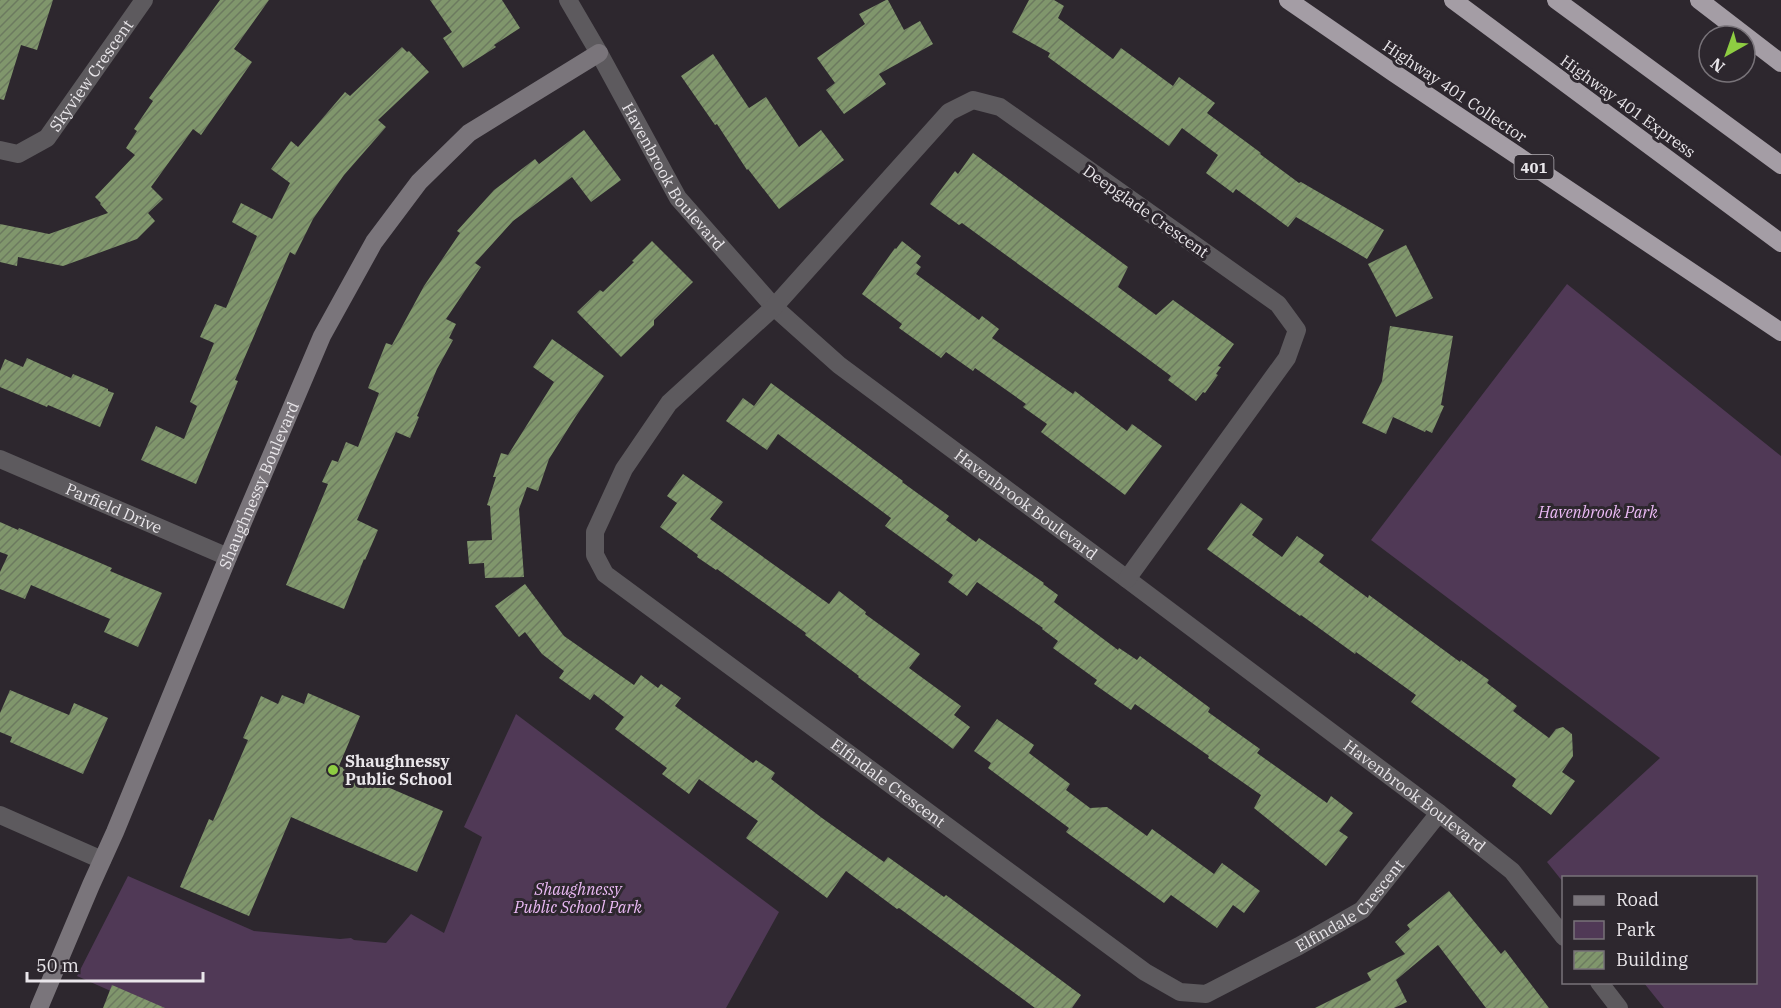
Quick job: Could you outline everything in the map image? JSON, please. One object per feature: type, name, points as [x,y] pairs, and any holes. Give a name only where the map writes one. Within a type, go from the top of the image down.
[{"type":"highway","name":"Highway 401 Collector","points":[[1288,0],[1781,332]]},
{"type":"highway","name":"Highway 401 Express","points":[[1453,0],[1781,243]]},
{"type":"highway","points":[[1556,0],[1781,165]]},
{"type":"highway","points":[[1564,0],[1653,71]]},
{"type":"highway","points":[[1698,0],[1781,63]]},
{"type":"street","name":"Skyview Crescent","points":[[0,150],[18,154],[47,138],[144,0]]},
{"type":"street","name":"Havenbrook Boulevard","points":[[568,0],[678,198],[774,307],[839,365],[1439,813],[1512,871],[1562,936]]},
{"type":"street","name":"Shaughnessy Boulevard","points":[[39,1008],[322,336],[374,242],[419,182],[469,133],[599,53]]},
{"type":"street","name":"Deepglade Crescent","points":[[774,307],[949,112],[974,100],[1000,107],[1278,304],[1297,330],[1287,358],[1127,579]]},
{"type":"street","name":"Elfindale Crescent","points":[[774,307],[669,403],[624,469],[595,532],[595,555],[605,574],[1145,972],[1180,992],[1206,994],[1299,946],[1362,910],[1439,813]]},
{"type":"street","name":"Parfield Drive","points":[[0,459],[228,557]]},
{"type":"street","points":[[0,815],[102,860]]},
{"type":"street","points":[[1601,984],[1619,1008]]},
{"type":"green space","name":"Havenbrook Park","points":[[1567,284],[1781,456],[1781,1008],[1664,1008],[1645,984],[1757,984],[1757,876],[1562,876],[1562,881],[1547,862],[1660,758],[1371,540]]},
{"type":"green space","name":"Shaughnessy Public School Park","points":[[516,714],[779,912],[726,1008],[149,1008],[77,976],[128,876],[254,931],[351,938],[386,943],[411,914],[444,933],[482,837],[464,827]]},
{"type":"building","points":[[0,0],[53,0],[37,50],[21,45],[4,100],[0,99]]},
{"type":"building","points":[[220,0],[269,0],[234,49],[252,62],[201,135],[193,129],[151,187],[163,199],[148,213],[155,221],[137,239],[63,266],[18,257],[17,266],[0,262],[0,224],[49,234],[108,213],[95,197],[135,155],[126,148],[137,131],[134,129],[153,101],[149,98]]},
{"type":"building","points":[[430,0],[502,0],[520,28],[463,68],[443,38],[452,32]]},
{"type":"building","points":[[886,0],[904,30],[920,21],[933,44],[879,74],[886,84],[844,114],[826,90],[835,83],[817,58],[865,24],[859,14]]},
{"type":"building","points":[[1029,0],[1054,0],[1064,6],[1058,18],[1113,59],[1121,48],[1173,86],[1179,77],[1215,103],[1207,113],[1260,154],[1299,183],[1301,182],[1384,230],[1367,259],[1296,217],[1288,227],[1236,189],[1233,193],[1206,173],[1218,155],[1182,128],[1169,146],[1048,57],[1050,53],[1012,32]]},
{"type":"building","points":[[402,47],[407,52],[409,51],[429,72],[378,120],[386,127],[344,175],[313,219],[295,255],[290,252],[235,380],[238,381],[196,484],[141,460],[156,426],[184,439],[197,406],[190,402],[214,343],[200,337],[215,304],[226,308],[257,236],[232,222],[241,203],[272,219],[290,183],[271,169],[291,141],[298,147],[345,92],[350,96]]},
{"type":"building","points":[[713,54],[749,108],[766,97],[799,147],[821,130],[844,160],[779,209],[747,170],[717,124],[715,125],[681,76]]},
{"type":"building","points":[[584,130],[621,180],[591,202],[572,177],[513,221],[475,263],[481,267],[446,319],[456,324],[449,338],[453,340],[437,369],[410,438],[396,432],[357,520],[378,530],[344,609],[286,585],[328,484],[322,482],[332,460],[338,462],[346,442],[358,447],[379,393],[368,388],[386,343],[392,345],[424,286],[460,233],[457,231],[494,190],[535,159],[539,164]]},
{"type":"building","points":[[973,153],[1128,267],[1118,287],[1156,315],[1173,300],[1234,344],[1218,366],[1221,367],[1216,374],[1218,375],[1205,393],[1203,392],[1196,401],[1168,380],[1171,376],[962,223],[959,225],[930,204],[955,171],[958,174]]},
{"type":"building","points":[[652,241],[693,282],[654,320],[654,325],[621,357],[577,312],[600,290],[603,292]]},
{"type":"building","points":[[902,241],[921,256],[916,263],[921,267],[916,274],[979,320],[982,316],[999,329],[992,338],[1073,394],[1075,391],[1127,431],[1132,424],[1162,446],[1125,495],[1041,432],[1047,424],[1023,407],[1026,404],[975,368],[973,371],[946,352],[941,358],[899,328],[902,324],[862,294]]},
{"type":"building","points":[[1406,245],[1433,298],[1396,317],[1368,264]]},
{"type":"building","points":[[1390,326],[1453,336],[1441,405],[1444,406],[1432,433],[1393,417],[1386,434],[1362,423],[1382,381]]},
{"type":"building","points":[[552,339],[604,376],[549,459],[538,491],[527,487],[519,509],[524,577],[485,578],[484,563],[469,564],[467,541],[492,540],[490,506],[487,505],[496,477],[493,477],[501,453],[508,455],[554,382],[533,367]]},
{"type":"building","points":[[27,358],[71,378],[73,374],[114,393],[100,427],[0,387],[0,371],[5,359],[23,367]]},
{"type":"building","points":[[771,383],[949,516],[946,520],[976,542],[979,538],[1044,583],[1058,595],[1054,602],[1118,650],[1119,648],[1137,660],[1140,656],[1210,708],[1208,712],[1260,749],[1257,753],[1327,803],[1331,796],[1353,813],[1339,831],[1348,837],[1326,866],[1254,808],[1261,795],[1135,704],[1131,710],[1094,684],[1097,680],[1053,648],[1058,641],[1043,628],[977,582],[967,596],[948,582],[953,575],[885,526],[891,518],[778,434],[767,450],[726,421],[743,398],[754,406]]},
{"type":"building","points":[[683,474],[723,502],[710,519],[829,604],[839,591],[866,612],[865,614],[920,654],[909,668],[961,706],[954,715],[970,727],[953,749],[858,677],[805,635],[806,633],[697,557],[698,555],[660,527],[677,503],[667,496]]},
{"type":"building","points":[[1241,503],[1263,519],[1252,535],[1282,557],[1297,536],[1324,555],[1319,562],[1489,680],[1487,683],[1517,706],[1513,711],[1549,738],[1556,729],[1563,727],[1572,734],[1573,756],[1562,772],[1575,781],[1551,815],[1512,786],[1516,779],[1411,702],[1416,695],[1207,549]]},
{"type":"building","points":[[0,522],[112,568],[110,571],[162,593],[138,647],[104,632],[110,619],[31,585],[25,599],[0,589],[0,572],[8,555],[0,552]]},
{"type":"building","points":[[525,584],[564,636],[634,685],[641,675],[658,688],[661,684],[681,698],[675,706],[753,763],[756,760],[775,773],[771,779],[822,818],[884,862],[888,857],[944,897],[946,895],[1081,995],[1072,1008],[1035,1008],[846,871],[827,898],[746,838],[758,821],[699,779],[689,794],[662,774],[667,768],[615,729],[624,717],[594,694],[590,700],[559,678],[564,671],[542,654],[525,632],[519,637],[495,606]]},
{"type":"building","points":[[10,690],[69,715],[74,703],[108,718],[83,774],[10,742],[12,737],[0,732],[0,713]]},
{"type":"building","points":[[308,693],[360,716],[339,766],[443,811],[417,872],[291,817],[249,916],[180,887],[209,819],[213,821],[248,740],[243,738],[261,696],[278,704],[282,695],[304,704]]},
{"type":"building","points":[[997,719],[1034,745],[1029,753],[1070,784],[1066,790],[1090,808],[1107,807],[1147,836],[1152,829],[1214,874],[1222,863],[1260,891],[1244,913],[1233,905],[1217,928],[1171,895],[1164,903],[1066,832],[1069,828],[988,768],[991,763],[974,751]]},
{"type":"building","points":[[1449,891],[1501,954],[1505,950],[1549,1008],[1486,1008],[1438,945],[1396,980],[1407,1002],[1394,1008],[1315,1008],[1371,980],[1367,973],[1405,954],[1395,942],[1410,929],[1407,925]]},
{"type":"building","points":[[112,985],[165,1008],[103,1008]]},
{"type":"place","name":"Shaughnessy Public School","points":[[333,770]]}]
